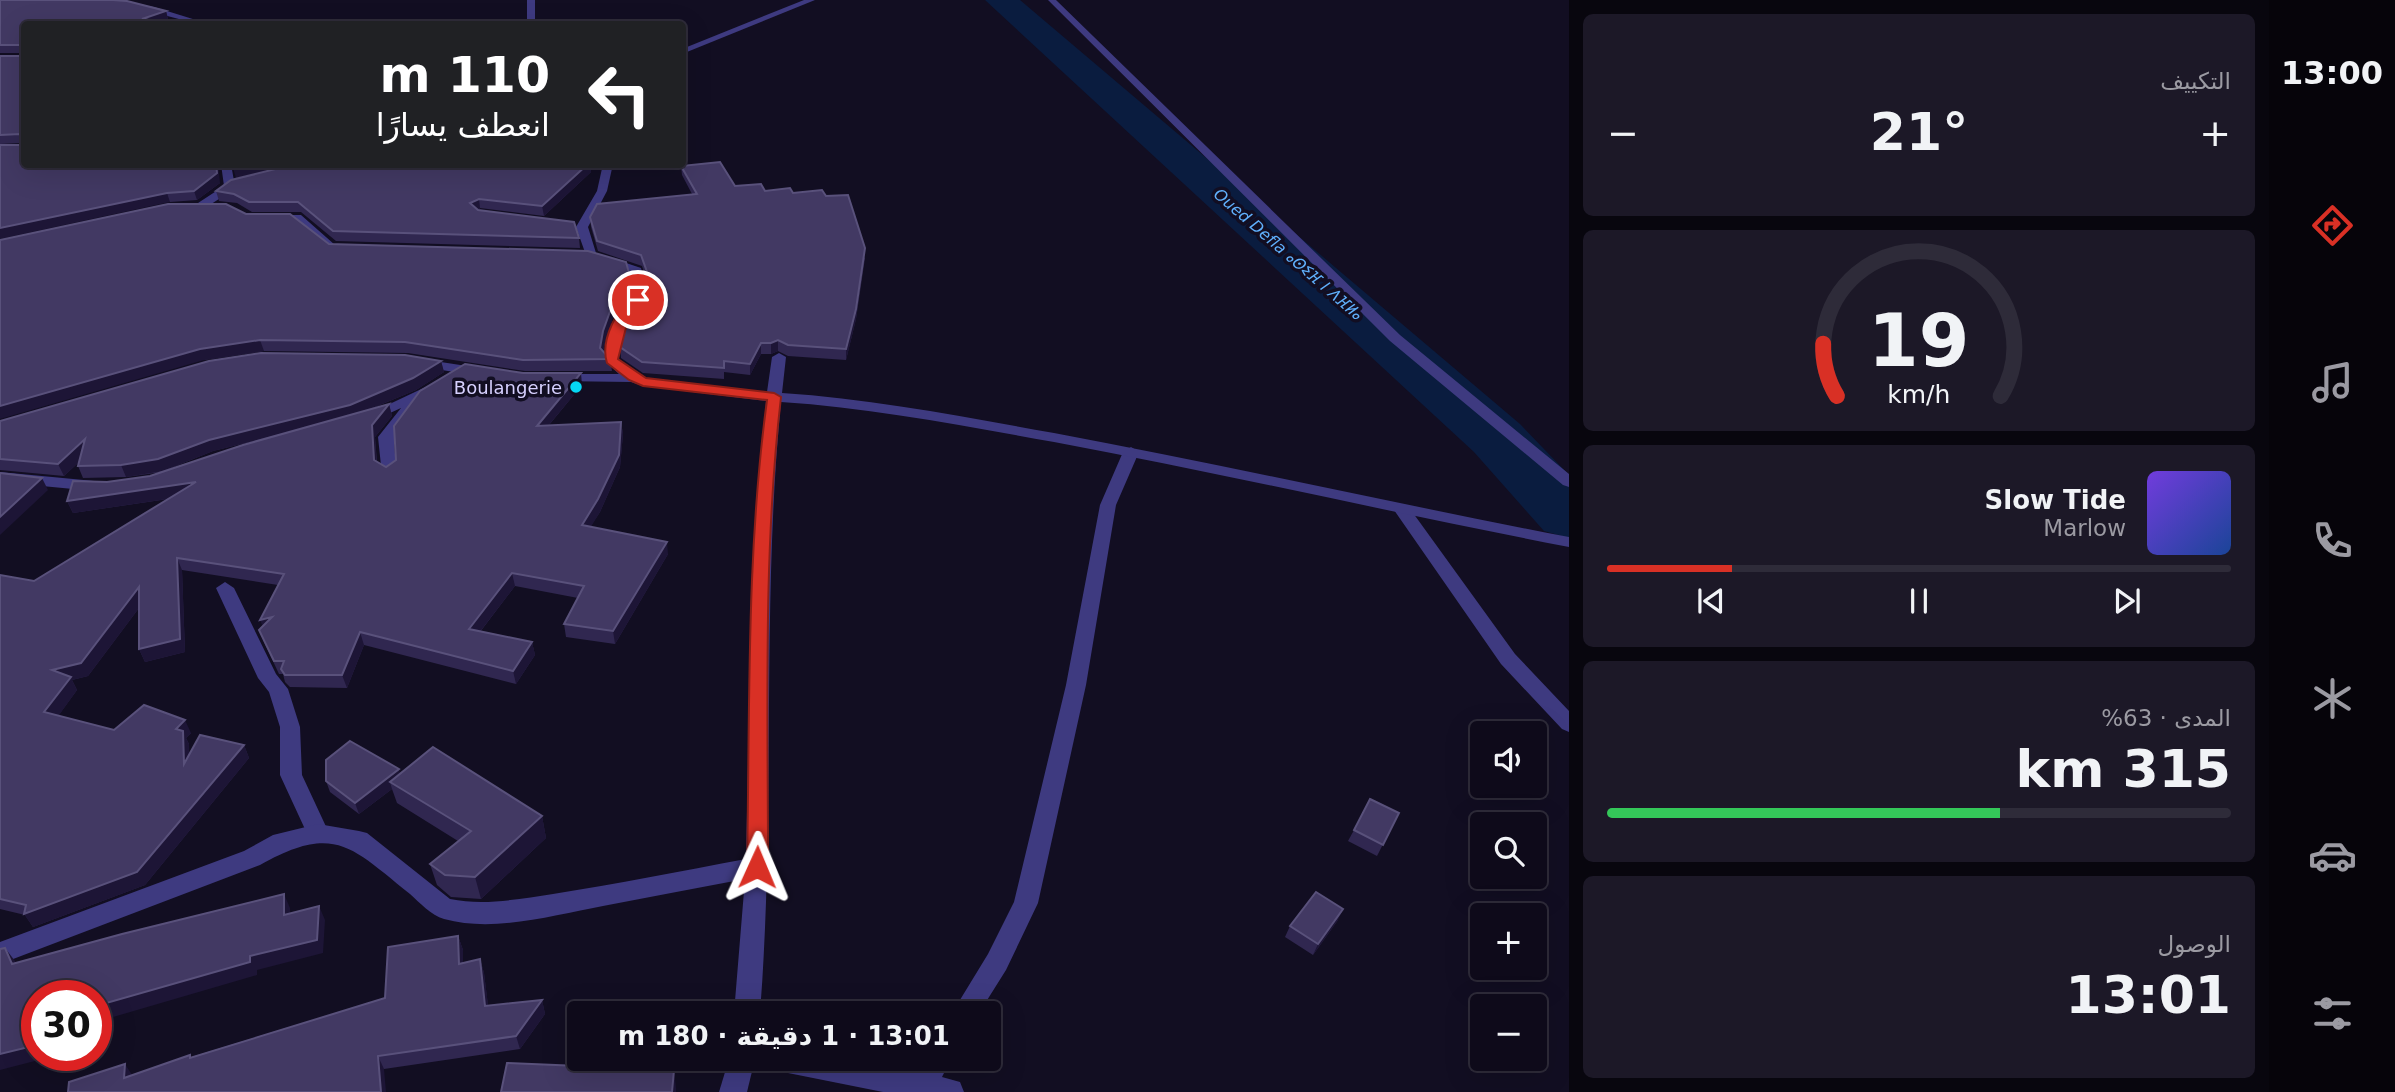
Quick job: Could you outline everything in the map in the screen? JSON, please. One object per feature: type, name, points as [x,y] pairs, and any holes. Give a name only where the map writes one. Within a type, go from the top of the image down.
[{"type":"street","points":[[110,0],[195,21]]},
{"type":"street","points":[[531,0],[531,21]]},
{"type":"street","points":[[686,50],[811,0]]},
{"type":"street","points":[[1052,0],[1395,338],[1569,482]]},
{"type":"street","points":[[227,168],[229,186]]},
{"type":"street","points":[[607,168],[601,191],[576,226],[584,255],[635,268],[639,283],[638,300],[625,310],[614,340],[611,360],[633,378],[643,382],[774,397],[837,401],[914,412],[1131,452],[1402,510],[1569,542]]},
{"type":"street","points":[[201,206],[229,186],[243,183]]},
{"type":"street","points":[[171,208],[222,207]]},
{"type":"street","points":[[261,218],[297,217],[332,248],[358,249]]},
{"type":"street","points":[[748,1001],[757,867],[761,561],[766,463],[779,357]]},
{"type":"street","points":[[408,360],[500,374]]},
{"type":"street","points":[[359,422],[422,395],[463,370]]},
{"type":"street","points":[[538,378],[633,378]]},
{"type":"street","points":[[388,472],[386,437],[395,423],[422,395]]},
{"type":"street","points":[[973,1001],[997,962],[1026,903],[1076,685],[1108,505],[1131,452]]},
{"type":"street","points":[[0,477],[113,486]]},
{"type":"street","points":[[1402,510],[1508,659],[1569,724]]},
{"type":"street","points":[[225,588],[268,678],[278,689],[290,727],[291,775],[318,833]]},
{"type":"street","points":[[0,953],[239,863],[281,842],[318,833],[359,840],[444,908],[467,914],[574,901],[757,867]]},
{"type":"street","points":[[733,1092],[739,1071]]},
{"type":"street","points":[[838,1071],[921,1089],[950,1092]]},
{"type":"street","points":[[921,1089],[931,1071]]},
{"type":"building","points":[[0,0],[113,0],[166,11],[142,19],[156,21],[21,21],[21,45],[0,45]]},
{"type":"building","points":[[0,56],[21,56],[21,137],[20,134],[0,135]]},
{"type":"building","points":[[0,145],[20,145],[21,168],[216,168],[217,173],[194,191],[167,193],[0,228]]},
{"type":"building","points":[[720,162],[735,186],[761,184],[765,191],[790,188],[793,193],[822,190],[826,196],[848,195],[865,248],[856,309],[846,349],[788,345],[778,340],[761,343],[750,364],[724,361],[724,368],[642,362],[620,347],[632,303],[646,290],[647,272],[641,255],[597,241],[590,217],[597,204],[697,194],[682,168],[686,168],[686,165]]},
{"type":"building","points":[[280,168],[584,168],[542,206],[479,199],[470,203],[478,210],[574,222],[579,238],[333,231],[298,202],[249,202],[234,194],[216,191],[231,180]]},
{"type":"building","points":[[168,204],[226,204],[246,214],[290,214],[329,244],[588,251],[626,262],[629,273],[628,287],[612,306],[600,348],[610,359],[523,360],[405,342],[260,340],[200,349],[0,406],[0,240]]},
{"type":"building","points":[[261,353],[405,355],[441,361],[413,378],[350,405],[209,440],[158,459],[121,465],[78,466],[85,439],[58,464],[0,459],[0,421],[209,361]]},
{"type":"building","points":[[465,364],[523,373],[581,373],[537,426],[621,422],[619,455],[582,525],[667,542],[613,631],[564,624],[584,586],[512,573],[469,629],[532,642],[513,671],[360,632],[342,675],[285,675],[281,669],[284,661],[274,661],[259,630],[272,617],[260,620],[284,574],[177,558],[180,639],[139,649],[139,587],[81,663],[52,670],[71,677],[44,712],[114,730],[144,705],[185,720],[176,729],[183,731],[184,764],[200,735],[244,745],[137,872],[24,914],[26,905],[0,899],[0,575],[34,581],[196,482],[67,501],[73,481],[107,482],[150,476],[243,445],[389,404],[372,425],[374,460],[386,467],[396,460],[394,426],[420,391]]},
{"type":"building","points":[[0,473],[42,478],[0,517]]},
{"type":"building","points":[[350,741],[399,769],[355,803],[326,781],[326,760]]},
{"type":"building","points":[[433,747],[542,816],[475,877],[445,875],[430,864],[471,831],[390,782]]},
{"type":"building","points":[[1370,799],[1399,813],[1383,845],[1354,830]]},
{"type":"building","points":[[1316,892],[1343,909],[1318,944],[1290,926]]},
{"type":"building","points":[[284,894],[284,915],[319,906],[317,940],[250,956],[250,962],[112,1001],[112,980],[21,980],[21,1049],[0,1054],[0,949],[5,948],[12,964]]},
{"type":"building","points":[[458,936],[459,964],[480,959],[485,1006],[542,1000],[516,1036],[378,1056],[381,1092],[68,1092],[69,1082],[103,1071],[112,1071],[112,1068],[125,1064],[124,1078],[190,1055],[190,1058],[385,998],[388,947]]},
{"type":"building","points":[[507,1063],[567,1066],[567,1071],[674,1071],[672,1092],[501,1092]]},
{"type":"waterway","name":"Oued Defla ⴰⵙⵉⴼ ⵏ ⴷⴼⵍⴰ","points":[[1001,0],[1497,438],[1569,516]]},
{"type":"place","name":"Boulangerie","points":[[576,387]]},
{"type":"route","points":[[638,300],[625,310],[614,340],[611,360],[633,378],[643,382],[774,397],[766,463],[761,561],[757,867]]}]
